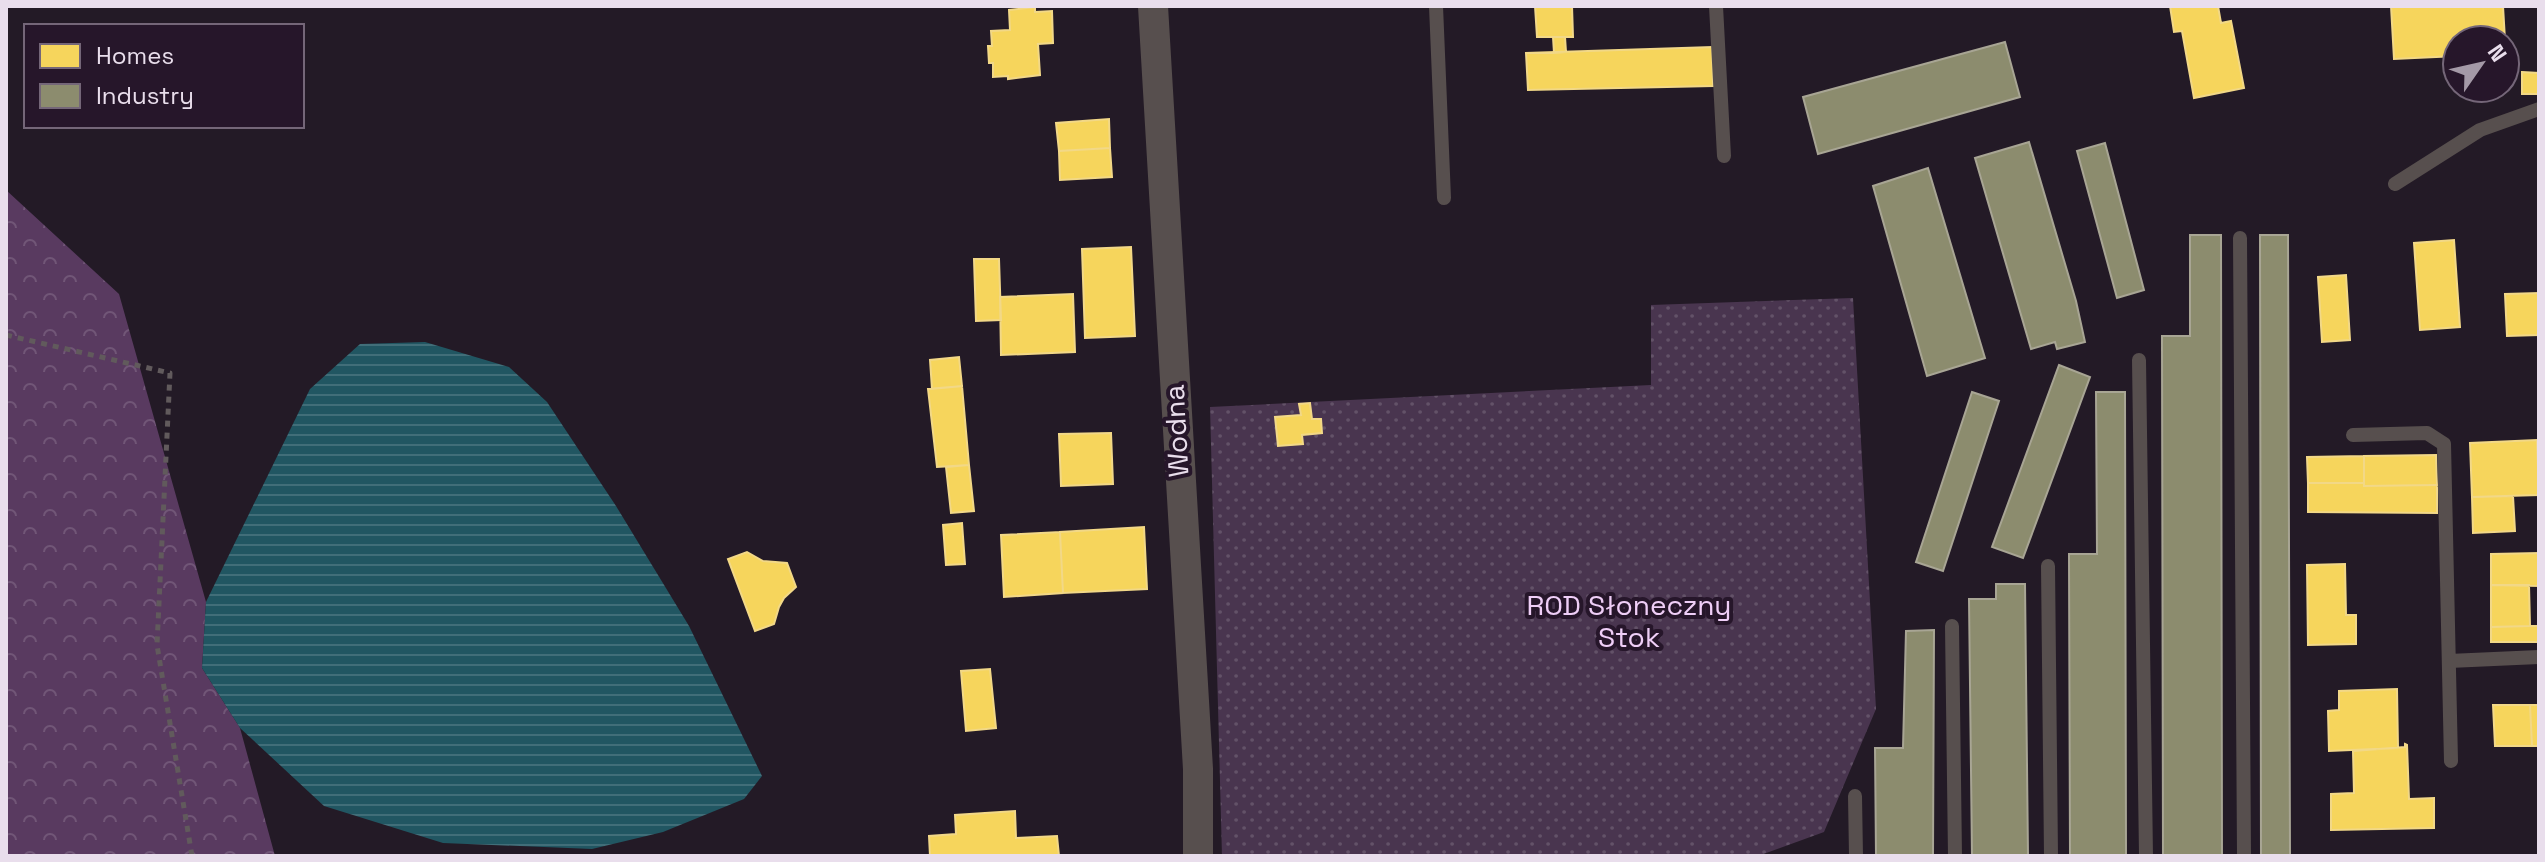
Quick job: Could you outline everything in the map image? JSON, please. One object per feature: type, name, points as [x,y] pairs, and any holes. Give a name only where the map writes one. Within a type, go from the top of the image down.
[{"type":"street","name":"Wodna","points":[[1153,6],[1198,769],[1198,856]]},
{"type":"lane","points":[[1436,6],[1444,198]]},
{"type":"lane","points":[[1716,6],[1724,156]]},
{"type":"lane","points":[[2395,184],[2480,130],[2539,109]]},
{"type":"lane","points":[[2240,238],[2244,856]]},
{"type":"lane","points":[[2139,360],[2146,856]]},
{"type":"lane","points":[[2353,435],[2427,433],[2444,444],[2451,761]]},
{"type":"lane","points":[[2048,566],[2051,856]]},
{"type":"lane","points":[[1952,626],[1955,856]]},
{"type":"lane","points":[[2449,661],[2539,657]]},
{"type":"lane","points":[[1855,796],[1856,856]]},
{"type":"path","points":[[6,335],[170,373],[157,645],[192,856]]},
{"type":"green space","points":[[6,190],[119,294],[206,602],[202,668],[240,728],[275,856],[6,856]]},
{"type":"green space","name":"ROD Słoneczny Stok","points":[[1853,298],[1876,709],[1824,832],[1758,856],[1222,856],[1210,407],[1651,385],[1651,305]]},
{"type":"water","points":[[425,342],[509,367],[547,402],[616,506],[689,626],[762,776],[744,799],[663,832],[592,849],[443,843],[324,806],[240,728],[202,668],[206,602],[310,389],[360,344]]},
{"type":"building: Homes","points":[[1535,6],[1572,6],[1573,37],[1537,37]]},
{"type":"building: Homes","points":[[2170,6],[2218,6],[2221,23],[2231,21],[2244,88],[2194,98],[2182,31],[2174,32]]},
{"type":"building: Homes","points":[[2391,6],[2503,6],[2504,24],[2441,24],[2441,57],[2394,59]]},
{"type":"building: Homes","points":[[1035,7],[1035,12],[1052,11],[1053,43],[1038,44],[1040,75],[1008,79],[1008,76],[993,77],[988,46],[992,46],[991,31],[1010,30],[1009,10]]},
{"type":"building: Homes","points":[[1553,37],[1565,37],[1566,52],[1554,53]]},
{"type":"building: Homes","points":[[1712,47],[1713,86],[1528,90],[1526,53]]},
{"type":"building: Homes","points":[[2522,72],[2539,73],[2539,94],[2522,94]]},
{"type":"building: Homes","points":[[1109,119],[1110,148],[1059,151],[1056,123]]},
{"type":"building: Homes","points":[[1110,148],[1112,177],[1060,180],[1059,151]]},
{"type":"building: Homes","points":[[2454,240],[2460,327],[2420,330],[2414,243]]},
{"type":"building: Homes","points":[[1131,247],[1135,336],[1085,338],[1082,249]]},
{"type":"building: Homes","points":[[974,259],[999,259],[1001,320],[976,321]]},
{"type":"building: Homes","points":[[2346,275],[2350,340],[2322,342],[2318,277]]},
{"type":"building: Homes","points":[[2539,293],[2539,335],[2507,336],[2505,294]]},
{"type":"building: Homes","points":[[1073,294],[1075,352],[1001,355],[1000,297]]},
{"type":"building: Homes","points":[[959,357],[962,386],[932,389],[930,360]]},
{"type":"building: Homes","points":[[962,386],[969,465],[937,467],[928,389]]},
{"type":"building: Homes","points":[[1310,403],[1312,419],[1321,419],[1322,433],[1302,435],[1303,444],[1278,446],[1275,417],[1301,415],[1299,404]]},
{"type":"building: Homes","points":[[1111,433],[1113,484],[1061,486],[1059,434]]},
{"type":"building: Homes","points":[[2537,440],[2539,495],[2472,497],[2470,443]]},
{"type":"building: Homes","points":[[2436,455],[2437,485],[2364,486],[2364,456]]},
{"type":"building: Homes","points":[[2364,456],[2364,483],[2308,483],[2307,457]]},
{"type":"building: Homes","points":[[969,465],[974,511],[951,513],[946,467]]},
{"type":"building: Homes","points":[[2308,483],[2437,485],[2437,513],[2308,512]]},
{"type":"building: Homes","points":[[2513,496],[2515,531],[2473,533],[2472,497]]},
{"type":"building: Homes","points":[[962,523],[965,564],[946,565],[943,525]]},
{"type":"building: Homes","points":[[1144,527],[1147,589],[1063,593],[1060,532]]},
{"type":"building: Homes","points":[[1060,532],[1063,593],[1004,597],[1001,535]]},
{"type":"building: Homes","points":[[747,552],[763,561],[787,563],[796,587],[784,598],[774,624],[755,631],[728,559]]},
{"type":"building: Homes","points":[[2539,553],[2539,586],[2491,585],[2491,554]]},
{"type":"building: Homes","points":[[2345,564],[2346,615],[2356,615],[2356,644],[2308,645],[2307,565]]},
{"type":"building: Homes","points":[[2491,585],[2529,585],[2530,626],[2491,627]]},
{"type":"building: Homes","points":[[2539,626],[2539,642],[2491,642],[2491,627]]},
{"type":"building: Homes","points":[[990,669],[996,728],[966,731],[961,671]]},
{"type":"building: Homes","points":[[2397,689],[2398,748],[2329,751],[2328,711],[2339,710],[2339,691]]},
{"type":"building: Homes","points":[[2493,705],[2530,705],[2532,746],[2495,746]]},
{"type":"building: Homes","points":[[2530,705],[2539,705],[2539,746],[2532,746]]},
{"type":"building: Homes","points":[[2405,744],[2409,799],[2434,798],[2434,828],[2331,830],[2331,794],[2354,793],[2353,751],[2405,747]]},
{"type":"building: Homes","points":[[1015,811],[1016,838],[1057,836],[1059,856],[930,856],[929,836],[956,834],[955,815]]},
{"type":"building: Industry","points":[[2005,42],[2020,97],[1818,154],[1803,97]]},
{"type":"building: Industry","points":[[2029,142],[2085,342],[2057,349],[2055,342],[2031,349],[1975,158]]},
{"type":"building: Industry","points":[[2105,143],[2144,290],[2117,298],[2077,151]]},
{"type":"building: Industry","points":[[1928,168],[1985,358],[1927,376],[1873,186]]},
{"type":"building: Industry","points":[[2190,235],[2221,235],[2222,856],[2163,856],[2162,336],[2190,336]]},
{"type":"building: Industry","points":[[2260,235],[2288,235],[2290,856],[2261,856]]},
{"type":"building: Industry","points":[[2059,365],[2090,377],[2023,558],[1992,547]]},
{"type":"building: Industry","points":[[1972,392],[1999,401],[1943,571],[1916,562]]},
{"type":"building: Industry","points":[[2096,392],[2125,392],[2126,856],[2070,856],[2069,554],[2097,554]]},
{"type":"building: Industry","points":[[1996,584],[2025,584],[2028,856],[1972,856],[1969,599],[1996,599]]},
{"type":"building: Industry","points":[[1934,630],[1933,856],[1876,856],[1875,748],[1903,748],[1906,631]]}]
